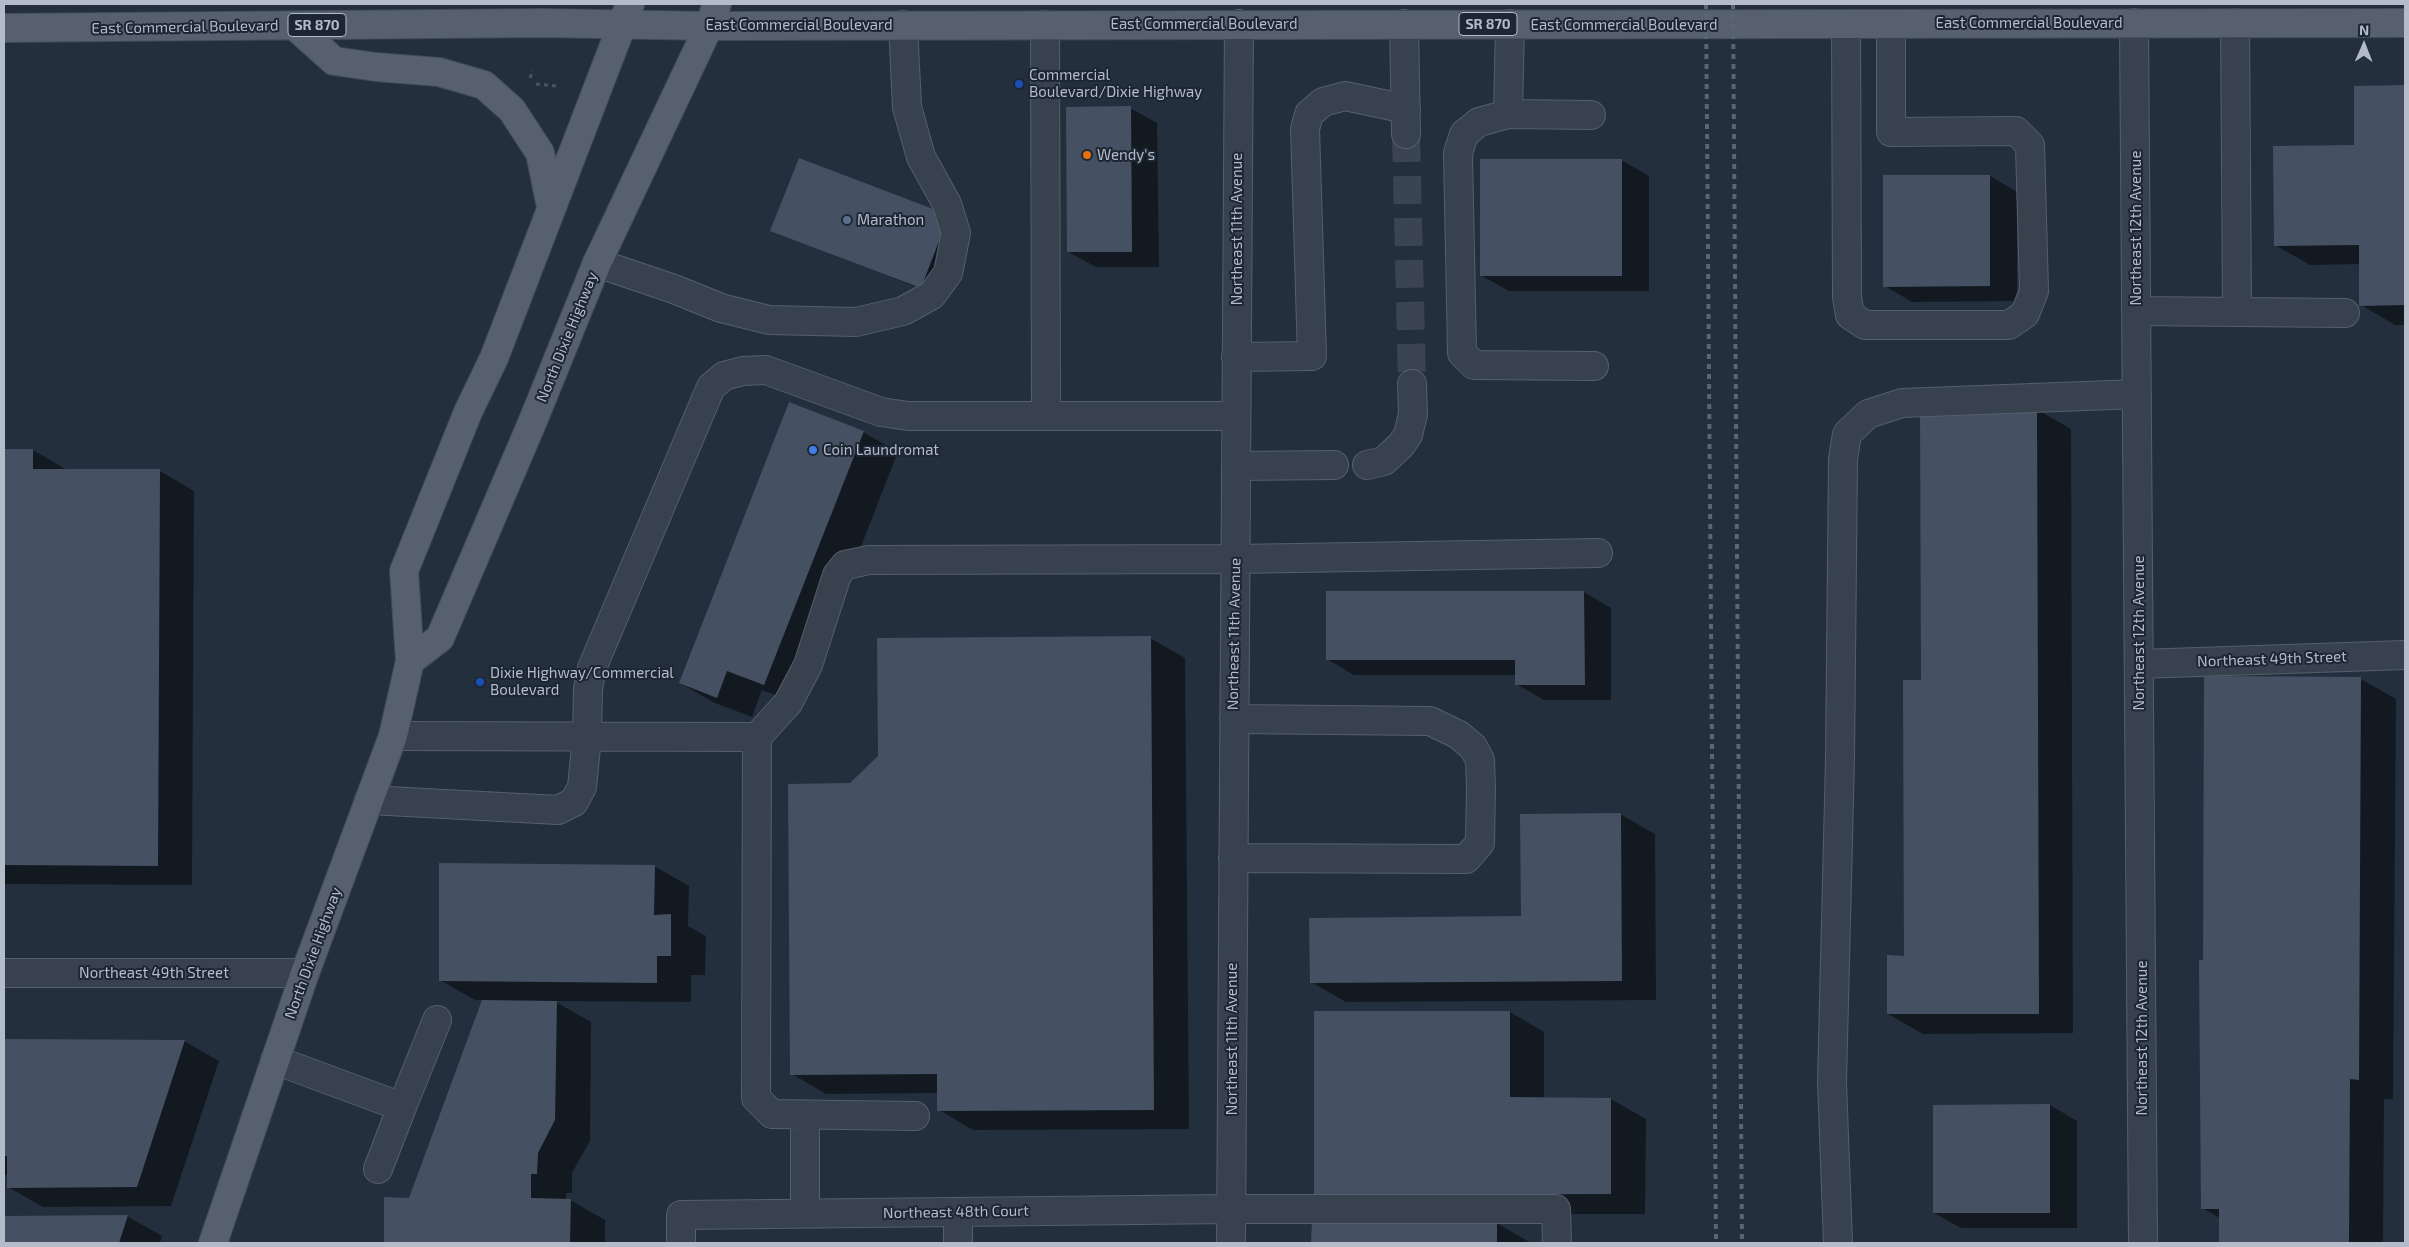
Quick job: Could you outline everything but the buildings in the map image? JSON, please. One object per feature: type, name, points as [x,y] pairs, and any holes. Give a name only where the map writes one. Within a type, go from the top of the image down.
[{"type":"main road","name":"East Commercial Boulevard","points":[[4,28],[535,23],[626,15],[713,15],[902,25],[2405,23]]},
{"type":"main road","name":"North Dixie Highway","points":[[213,1243],[305,973],[393,736],[410,661],[404,571],[468,412],[494,358],[626,15]]},
{"type":"main road","name":"North Dixie Highway","points":[[410,661],[440,638],[532,423],[597,264],[713,15]]},
{"type":"main road","points":[[295,26],[334,61],[376,68],[439,72],[484,85],[512,110],[540,153],[551,207]]},
{"type":"street","name":"Northeast 12th Avenue","points":[[2134,23],[2143,1243]]},
{"type":"street","points":[[2235,23],[2237,312]]},
{"type":"street","name":"Northeast 11th Avenue","points":[[1230,1243],[1239,24]]},
{"type":"street","points":[[1236,357],[1312,356],[1306,129],[1309,114],[1323,102],[1345,96],[1406,122],[1404,24]]},
{"type":"street","points":[[1508,114],[1510,24]]},
{"type":"street","points":[[1846,24],[1848,131],[1847,297],[1850,314],[1865,325],[2009,325],[2025,314],[2034,291],[2030,145],[2016,131],[1848,131]]},
{"type":"street","points":[[1891,24],[1891,132]]},
{"type":"street","points":[[597,264],[674,289],[721,308],[769,320],[856,322],[904,311],[932,294],[948,273],[956,233],[947,204],[921,157],[907,106],[902,25]]},
{"type":"street","points":[[1045,25],[1046,416]]},
{"type":"street","points":[[1591,115],[1508,114],[1479,122],[1464,134],[1458,153],[1462,353],[1474,365],[1594,366]]},
{"type":"street","points":[[2136,311],[2345,313]]},
{"type":"street","points":[[369,800],[558,810],[574,802],[582,787],[587,737],[588,689],[592,668],[711,387],[724,376],[743,371],[766,370],[881,412],[908,416],[1236,416]]},
{"type":"street","points":[[1366,465],[1384,461],[1401,445],[1408,435],[1413,414],[1412,384]]},
{"type":"street","points":[[1838,1243],[1832,1082],[1840,759],[1843,459],[1847,434],[1868,414],[1902,403],[2137,394]]},
{"type":"street","points":[[1236,466],[1334,465]]},
{"type":"street","points":[[915,1116],[772,1114],[756,1098],[757,738],[788,703],[808,665],[837,574],[845,565],[869,560],[1235,559],[1598,553]]},
{"type":"street","name":"Northeast 49th Street","points":[[2139,664],[2405,655]]},
{"type":"street","points":[[1233,858],[1466,859],[1480,843],[1481,786],[1480,760],[1473,747],[1459,735],[1430,721],[1234,719]]},
{"type":"street","points":[[393,736],[757,738]]},
{"type":"street","name":"Northeast 49th Street","points":[[4,973],[305,973]]},
{"type":"street","points":[[378,1169],[437,1020]]},
{"type":"street","points":[[275,1060],[402,1107]]},
{"type":"street","points":[[805,1115],[805,1214]]},
{"type":"street","name":"Northeast 48th Court","points":[[681,1243],[681,1215],[1230,1209],[1556,1209],[1557,1243]]},
{"type":"street","points":[[958,1212],[958,1243]]},
{"type":"path","points":[[528,83],[556,86]]},
{"type":"tunnel","points":[[1406,134],[1412,384]]},
{"type":"railway","points":[[1706,4],[1716,1243]]},
{"type":"railway","points":[[1733,4],[1742,1243]]},
{"type":"place","name":"Commercial Boulevard/Dixie Highway","points":[[1019,84]]},
{"type":"place","name":"Wendy's","points":[[1087,155]]},
{"type":"place","name":"Marathon","points":[[847,220]]},
{"type":"place","name":"Coin Laundromat","points":[[813,450]]},
{"type":"place","name":"Dixie Highway/Commercial Boulevard","points":[[480,682]]}]
